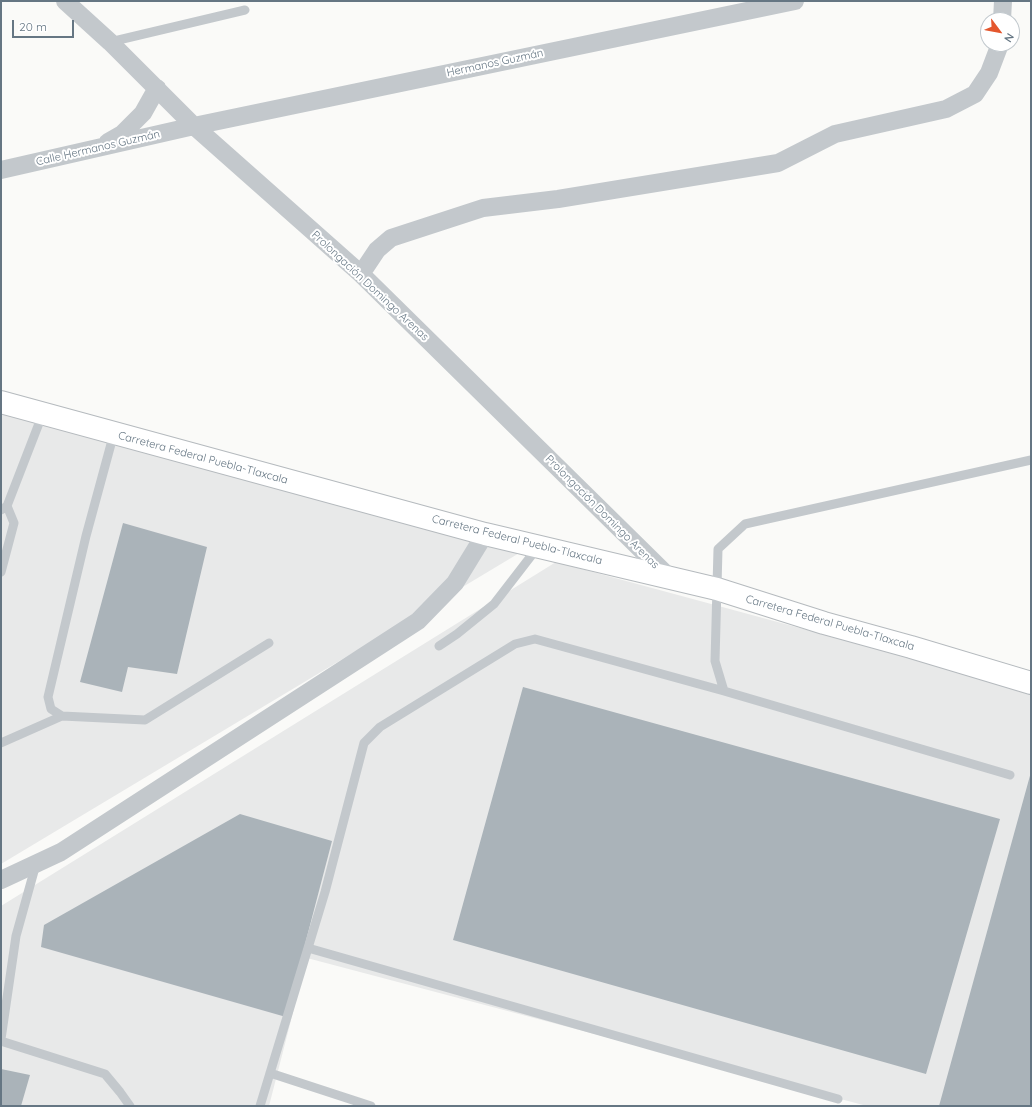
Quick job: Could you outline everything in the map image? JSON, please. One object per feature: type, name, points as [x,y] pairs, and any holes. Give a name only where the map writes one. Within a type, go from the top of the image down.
[{"type":"main road","name":"Carretera Federal Puebla-Tlaxcala","points":[[1,402],[486,534],[716,589],[824,624],[911,647],[1031,683]]},
{"type":"street","name":"Prolongación Domingo Arenas","points":[[65,1],[110,42],[194,126],[361,274],[669,577]]},
{"type":"street","name":"Hermanos Guzmán","points":[[194,126],[795,1]]},
{"type":"street","points":[[1002,12],[1003,1]]},
{"type":"street","points":[[361,274],[377,250],[391,238],[483,208],[558,199],[778,163],[836,134],[946,109],[975,94],[990,73],[997,52]]},
{"type":"street","points":[[97,148],[122,134],[143,113],[157,88]]},
{"type":"street","name":"Calle Hermanos Guzmán","points":[[1,170],[194,126]]},
{"type":"street","points":[[1,880],[61,852],[418,621],[455,582],[486,534]]},
{"type":"lane","points":[[110,42],[245,10]]},
{"type":"lane","points":[[1,572],[14,522],[4,508],[43,413]]},
{"type":"lane","points":[[62,716],[51,709],[48,697],[86,536],[114,433]]},
{"type":"lane","points":[[724,691],[715,661],[718,550],[746,524],[1031,460]]},
{"type":"lane","points":[[439,646],[457,634],[494,604],[538,547]]},
{"type":"lane","points":[[260,1106],[325,892],[364,744],[380,727],[515,644],[536,639],[724,691],[1010,775]]},
{"type":"lane","points":[[1,743],[62,716],[145,720],[269,643]]},
{"type":"lane","points":[[36,864],[16,936],[1,1040],[105,1074],[130,1106]]},
{"type":"lane","points":[[308,948],[838,1098]]},
{"type":"lane","points":[[270,1074],[371,1106]]},
{"type":"shaded area","points":[[1,409],[521,552],[1,864]]},
{"type":"shaded area","points":[[556,562],[907,657],[1031,695],[1031,1106],[867,1106],[307,958],[269,1106],[1,1106],[1,906]]},
{"type":"building","points":[[123,523],[207,547],[177,674],[128,667],[122,692],[80,682]]},
{"type":"building","points":[[523,687],[1000,819],[926,1074],[453,940]]},
{"type":"building","points":[[1031,772],[1031,1106],[939,1106]]},
{"type":"building","points":[[240,814],[332,841],[286,1017],[41,947],[44,925]]},
{"type":"building","points":[[1,1069],[30,1075],[21,1106],[1,1106]]}]
